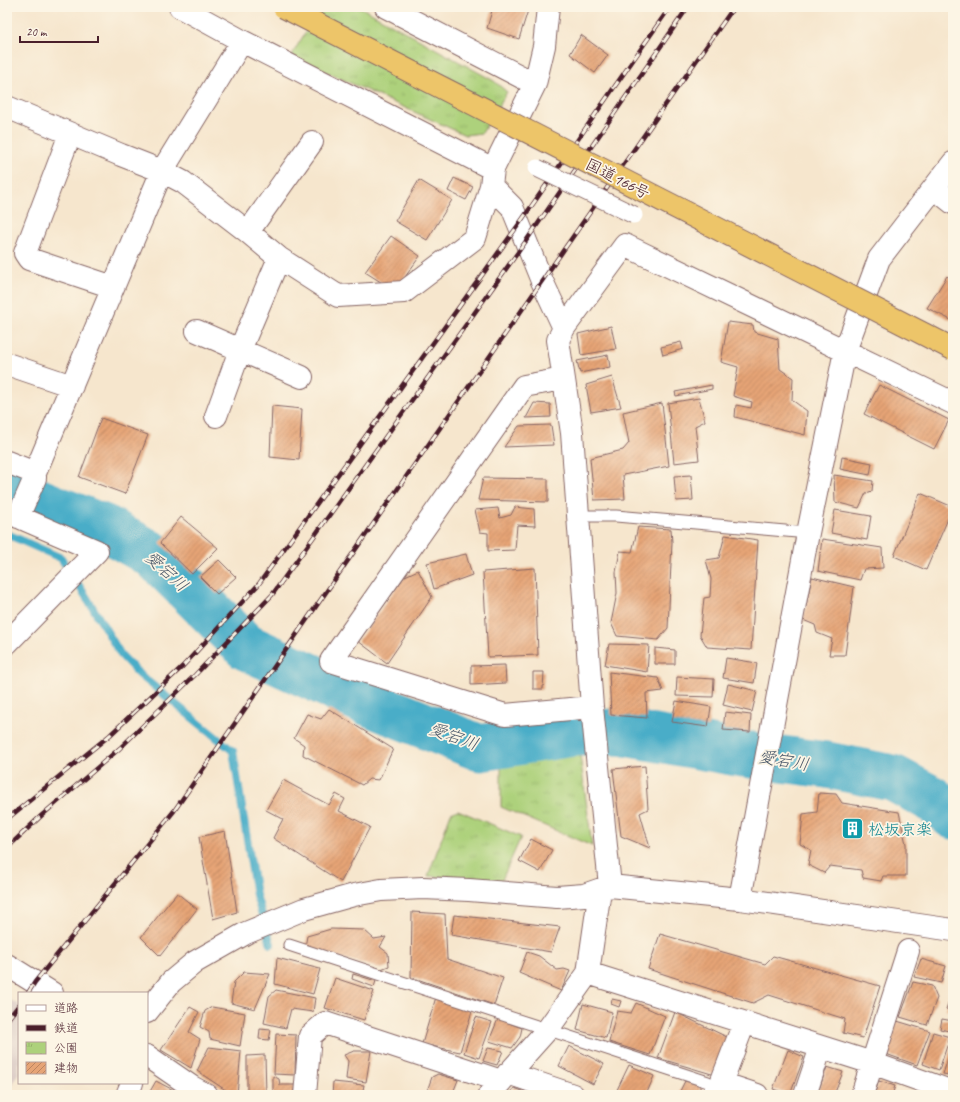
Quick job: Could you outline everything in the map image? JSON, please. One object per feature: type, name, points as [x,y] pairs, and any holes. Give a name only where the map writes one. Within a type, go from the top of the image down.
[{"type":"highway","name":"国道166号","points":[[284,7],[953,349]]},
{"type":"street","points":[[180,7],[492,177],[512,207],[542,281],[564,328]]},
{"type":"street","points":[[386,7],[535,84]]},
{"type":"street","points":[[7,107],[162,171],[183,182],[279,258],[338,296],[404,292],[475,238],[492,177],[535,84],[544,46],[548,7]]},
{"type":"street","points":[[7,643],[97,551],[15,515],[35,475],[162,171],[242,41]]},
{"type":"street","points":[[70,134],[25,253],[29,259],[113,287]]},
{"type":"street","points":[[248,232],[312,142]]},
{"type":"street","points":[[740,898],[808,533],[845,351],[879,260],[953,163]]},
{"type":"street","points":[[537,168],[634,215]]},
{"type":"street","points":[[934,188],[953,203]]},
{"type":"street","points":[[499,1083],[548,1029],[588,973],[605,888],[596,746],[577,516],[572,433],[558,340],[564,328],[625,245],[953,403]]},
{"type":"street","points":[[216,416],[240,350],[279,258]]},
{"type":"street","points":[[197,330],[302,377]]},
{"type":"street","points":[[7,364],[72,386]]},
{"type":"street","points":[[563,379],[524,386],[331,661],[505,714],[593,713]]},
{"type":"street","points":[[7,462],[35,475]]},
{"type":"street","points":[[148,1011],[171,982],[195,962],[246,933],[304,909],[354,895],[381,890],[423,888],[557,897],[584,895],[605,888],[740,898],[953,930]]},
{"type":"street","points":[[862,1095],[908,951]]},
{"type":"street","points":[[7,965],[50,992]]},
{"type":"street","points":[[588,973],[821,1047],[953,1092]]},
{"type":"street","points":[[305,1095],[310,1036],[325,1023],[499,1083],[573,1095]]},
{"type":"street","points":[[744,1023],[714,1086],[757,1095]]},
{"type":"street","points":[[805,1095],[821,1047]]},
{"type":"street","points":[[148,1057],[192,1087],[207,1095]]},
{"type":"street","points":[[127,1095],[132,1084]]},
{"type":"lane","points":[[577,516],[616,516],[808,533]]},
{"type":"lane","points":[[289,946],[548,1029],[714,1086]]},
{"type":"shaded area","points":[[7,998],[18,1004],[18,1074],[7,1093]]},
{"type":"green space","points":[[321,7],[360,7],[494,81],[507,92],[482,133],[465,135],[291,56]]},
{"type":"green space","points":[[580,755],[592,846],[501,807],[501,758]]},
{"type":"green space","points":[[458,810],[521,837],[501,882],[428,876],[451,813]]},
{"type":"building","points":[[493,7],[529,7],[519,39],[487,28]]},
{"type":"building","points":[[581,35],[608,55],[595,73],[570,54]]},
{"type":"building","points":[[454,178],[473,187],[466,200],[448,191]]},
{"type":"building","points":[[419,180],[452,200],[427,240],[395,221]]},
{"type":"building","points":[[391,236],[420,256],[395,291],[365,272]]},
{"type":"building","points":[[947,276],[953,281],[953,321],[927,308]]},
{"type":"building","points":[[728,322],[753,325],[754,332],[778,339],[780,369],[793,378],[792,400],[807,411],[805,435],[735,417],[736,405],[751,408],[752,402],[733,396],[738,367],[721,362]]},
{"type":"building","points":[[611,326],[616,349],[581,355],[578,334]]},
{"type":"building","points":[[681,342],[683,349],[663,355],[661,347]]},
{"type":"building","points":[[608,355],[610,367],[580,373],[577,361]]},
{"type":"building","points":[[612,377],[621,407],[591,412],[586,385]]},
{"type":"building","points":[[712,385],[712,389],[676,396],[675,392]]},
{"type":"building","points":[[879,385],[949,420],[934,449],[864,414]]},
{"type":"building","points":[[699,398],[705,421],[695,426],[699,460],[674,463],[668,403]]},
{"type":"building","points":[[534,403],[550,404],[551,417],[526,418]]},
{"type":"building","points":[[662,403],[669,466],[623,475],[625,499],[594,500],[590,458],[623,450],[629,443],[623,412]]},
{"type":"building","points":[[272,406],[302,409],[299,460],[270,457]]},
{"type":"building","points":[[101,418],[148,435],[125,494],[79,477]]},
{"type":"building","points":[[551,425],[554,445],[504,447],[519,426]]},
{"type":"building","points":[[842,457],[872,463],[870,475],[840,469]]},
{"type":"building","points":[[691,475],[693,500],[676,501],[674,476]]},
{"type":"building","points":[[834,475],[873,481],[872,491],[866,493],[859,508],[835,502]]},
{"type":"building","points":[[483,478],[548,479],[548,502],[478,500]]},
{"type":"building","points":[[920,493],[953,507],[926,570],[894,556]]},
{"type":"building","points":[[515,507],[534,509],[535,526],[517,525],[515,550],[488,551],[488,533],[480,532],[475,510],[498,508],[500,518],[511,515]]},
{"type":"building","points":[[835,510],[871,516],[867,540],[831,533]]},
{"type":"building","points":[[181,517],[218,548],[192,574],[160,543]]},
{"type":"building","points":[[638,527],[671,529],[672,542],[668,628],[658,640],[617,636],[611,623],[617,593],[616,572],[620,551],[632,552]]},
{"type":"building","points":[[725,535],[758,540],[751,650],[707,647],[700,635],[704,598],[710,597],[711,579],[706,560],[719,558]]},
{"type":"building","points":[[822,539],[882,548],[883,568],[864,569],[860,580],[818,571]]},
{"type":"building","points":[[466,554],[472,575],[434,589],[427,563]]},
{"type":"building","points":[[219,560],[236,577],[217,594],[200,577]]},
{"type":"building","points":[[535,568],[538,655],[488,657],[483,572]]},
{"type":"building","points":[[418,570],[432,597],[387,663],[358,641],[405,576]]},
{"type":"building","points":[[812,577],[854,587],[845,655],[829,655],[832,639],[817,633],[815,625],[803,620]]},
{"type":"building","points":[[609,644],[649,645],[647,672],[605,665]]},
{"type":"building","points":[[655,648],[675,650],[675,664],[655,664]]},
{"type":"building","points":[[726,658],[757,663],[754,683],[723,678]]},
{"type":"building","points":[[505,665],[506,683],[471,685],[471,666]]},
{"type":"building","points":[[533,672],[544,672],[543,689],[533,689]]},
{"type":"building","points":[[609,672],[658,678],[663,691],[646,693],[647,718],[611,715]]},
{"type":"building","points":[[677,677],[714,679],[713,697],[676,696]]},
{"type":"building","points":[[728,684],[757,691],[752,712],[723,705]]},
{"type":"building","points":[[676,701],[711,707],[708,727],[672,722]]},
{"type":"building","points":[[329,709],[393,749],[379,780],[369,779],[362,785],[303,755],[304,745],[294,738],[307,714],[321,719]]},
{"type":"building","points":[[725,712],[751,715],[750,732],[723,730]]},
{"type":"building","points":[[645,766],[648,809],[640,813],[650,848],[621,836],[613,769]]},
{"type":"building","points":[[283,780],[329,805],[336,794],[345,799],[339,811],[370,827],[341,882],[273,838],[283,819],[266,810]]},
{"type":"building","name":"松坂京楽","points":[[819,793],[836,794],[842,803],[899,812],[906,844],[906,876],[883,876],[881,881],[863,878],[861,870],[830,866],[824,873],[808,865],[811,850],[800,844],[803,814],[817,812]]},
{"type":"building","points":[[225,831],[237,912],[213,919],[199,837]]},
{"type":"building","points":[[531,839],[552,850],[540,872],[519,861]]},
{"type":"building","points":[[177,893],[197,909],[160,956],[141,937]]},
{"type":"building","points":[[412,912],[445,914],[447,959],[503,978],[494,1005],[411,977]]},
{"type":"building","points":[[454,915],[560,927],[551,952],[451,935]]},
{"type":"building","points":[[331,929],[364,930],[374,939],[386,937],[380,947],[388,953],[389,966],[381,969],[305,947],[307,936]]},
{"type":"building","points":[[660,934],[765,964],[773,956],[880,986],[863,1038],[843,1033],[845,1019],[769,995],[753,1003],[648,969]]},
{"type":"building","points":[[527,952],[539,956],[557,970],[564,969],[570,971],[561,991],[519,973]]},
{"type":"building","points":[[277,958],[320,969],[313,994],[275,984]]},
{"type":"building","points":[[921,959],[946,966],[941,983],[914,977]]},
{"type":"building","points":[[244,972],[270,974],[255,1009],[231,1003],[234,982]]},
{"type":"building","points":[[353,974],[376,981],[374,987],[352,979]]},
{"type":"building","points":[[335,978],[374,991],[364,1020],[325,1008]]},
{"type":"building","points":[[913,982],[932,986],[937,998],[927,1025],[900,1017]]},
{"type":"building","points":[[276,990],[315,998],[313,1012],[291,1009],[286,1028],[264,1023],[269,996]]},
{"type":"building","points":[[953,990],[953,1012],[946,1009]]},
{"type":"building","points":[[436,997],[472,1011],[460,1052],[422,1044]]},
{"type":"building","points":[[612,999],[621,1001],[619,1007],[611,1004]]},
{"type":"building","points":[[636,1003],[665,1016],[650,1055],[609,1042],[617,1011],[631,1013]]},
{"type":"building","points":[[583,1004],[612,1012],[606,1038],[577,1030]]},
{"type":"building","points":[[190,1007],[199,1012],[189,1032],[200,1039],[191,1068],[161,1050]]},
{"type":"building","points":[[212,1007],[245,1013],[240,1046],[210,1039],[209,1032],[200,1027],[205,1011]]},
{"type":"building","points":[[675,1012],[727,1037],[715,1075],[658,1058]]},
{"type":"building","points":[[476,1017],[492,1022],[479,1058],[464,1053]]},
{"type":"building","points":[[498,1019],[522,1028],[520,1037],[512,1048],[489,1041]]},
{"type":"building","points":[[942,1019],[953,1021],[953,1032],[940,1029]]},
{"type":"building","points":[[897,1021],[930,1031],[917,1065],[886,1054]]},
{"type":"building","points":[[260,1029],[271,1030],[269,1040],[259,1039]]},
{"type":"building","points":[[933,1032],[950,1037],[939,1070],[923,1064]]},
{"type":"building","points":[[276,1034],[296,1035],[295,1075],[274,1074]]},
{"type":"building","points":[[953,1043],[953,1076],[943,1074]]},
{"type":"building","points":[[569,1046],[604,1064],[593,1084],[559,1066]]},
{"type":"building","points":[[209,1047],[241,1051],[237,1095],[233,1095],[197,1071]]},
{"type":"building","points":[[488,1048],[503,1051],[497,1065],[483,1061]]},
{"type":"building","points":[[788,1050],[804,1057],[790,1095],[773,1089]]},
{"type":"building","points":[[354,1051],[371,1051],[366,1082],[346,1079],[348,1061],[344,1055]]},
{"type":"building","points":[[265,1055],[266,1095],[247,1095],[247,1056]]},
{"type":"building","points":[[629,1065],[654,1076],[646,1095],[615,1094]]},
{"type":"building","points":[[827,1067],[843,1072],[834,1095],[817,1095]]},
{"type":"building","points":[[438,1074],[458,1080],[452,1095],[436,1095],[427,1091],[432,1077]]},
{"type":"building","points":[[273,1076],[279,1079],[280,1085],[295,1085],[293,1095],[273,1095]]},
{"type":"building","points":[[156,1081],[179,1093],[178,1095],[148,1095]]},
{"type":"building","points":[[685,1081],[700,1085],[700,1091],[703,1095],[678,1095]]},
{"type":"building","points":[[879,1081],[895,1086],[892,1095],[874,1095]]},
{"type":"building","points":[[333,1082],[364,1085],[362,1095],[332,1095]]},
{"type":"building","points":[[514,1088],[534,1095],[509,1095]]},
{"type":"waterway","name":"愛宕川","points":[[7,489],[105,528],[153,555],[246,647],[369,703],[480,748],[573,733],[620,732],[744,754],[827,765],[893,778],[932,799],[953,816]]},
{"type":"waterway","points":[[7,534],[61,558],[121,655],[140,675],[233,751],[256,895],[271,944]]},
{"type":"railway","points":[[7,819],[110,735],[183,666],[258,585],[519,224],[670,7]]},
{"type":"railway","points":[[7,848],[41,816],[120,748],[195,675],[272,595],[526,241],[688,7]]},
{"type":"railway","points":[[29,992],[35,982],[174,811],[734,7]]},
{"type":"railway","points":[[7,1020],[18,1006]]},
{"type":"place","name":"松坂京楽","points":[[852,829]]}]
